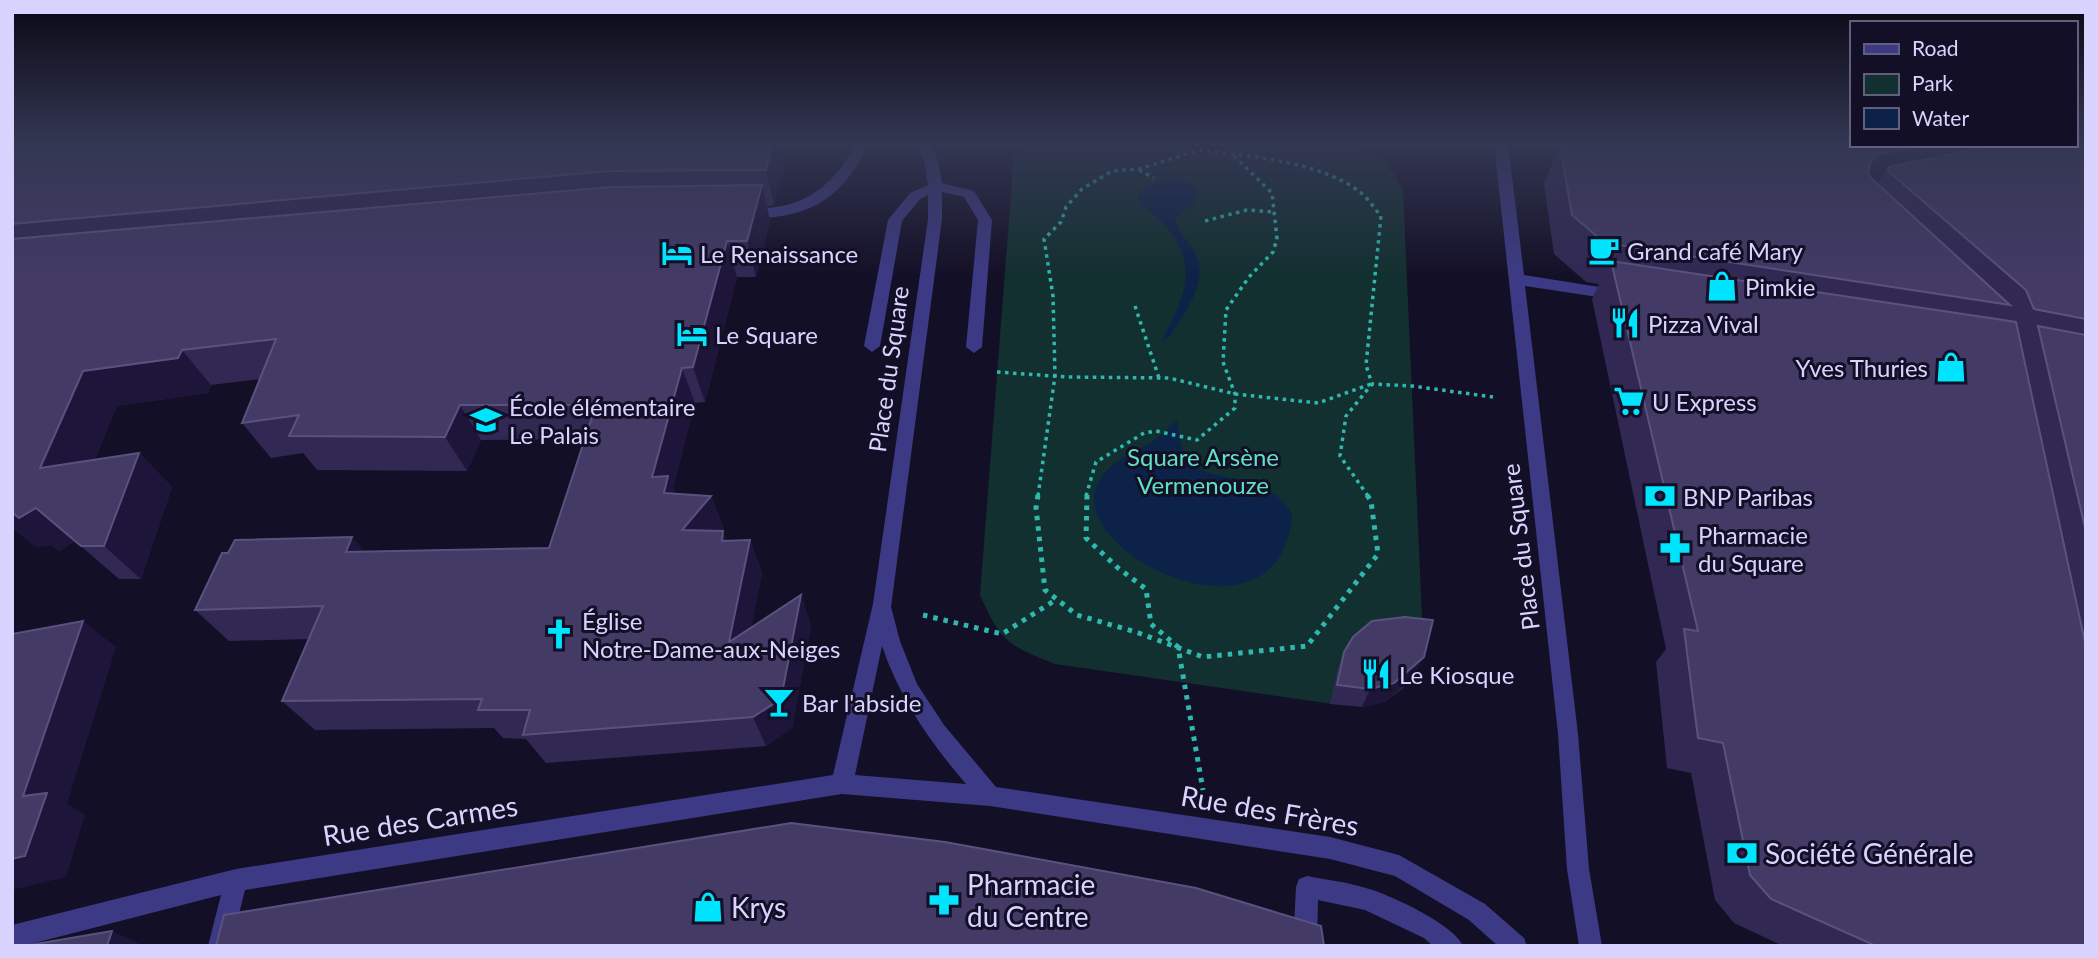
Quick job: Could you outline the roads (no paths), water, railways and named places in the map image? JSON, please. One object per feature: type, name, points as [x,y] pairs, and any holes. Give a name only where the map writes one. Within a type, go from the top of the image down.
[{"type":"street","points":[[729,214],[782,213],[813,203],[833,188]]},
{"type":"street","points":[[872,346],[895,220],[915,196],[933,188]]},
{"type":"street","name":"Place du Square","points":[[842,784],[882,604],[935,219],[937,188]]},
{"type":"street","points":[[944,188],[969,194],[985,220],[974,347]]},
{"type":"street","name":"Place du Square","points":[[1506,188],[1568,734],[1578,869],[1591,946]]},
{"type":"street","points":[[1515,279],[1637,298]]},
{"type":"street","name":"Place du Square","points":[[882,604],[893,653],[918,705],[931,728],[990,796]]},
{"type":"street","name":"Rue des Carmes","points":[[12,937],[236,880],[842,784],[990,796]]},
{"type":"street","name":"Rue des Frères","points":[[990,796],[1331,848],[1399,866],[1477,912],[1516,946]]},
{"type":"street","points":[[219,946],[236,880]]},
{"type":"street","points":[[1305,946],[1307,887],[1367,900],[1432,930],[1452,946]]},
{"type":"water","points":[[1194,188],[1197,191],[1193,204],[1175,218],[1178,228],[1196,255],[1199,265],[1197,287],[1188,308],[1170,336],[1162,340],[1183,293],[1185,264],[1173,235],[1139,200],[1141,190]]},
{"type":"water","points":[[1177,420],[1182,447],[1189,461],[1212,474],[1252,482],[1266,488],[1279,498],[1292,514],[1279,557],[1252,580],[1217,586],[1178,579],[1141,561],[1112,537],[1096,510],[1098,483],[1103,475],[1117,462],[1149,444]]},
{"type":"place","name":"Grand café Mary","points":[[1604,250]]},
{"type":"place","name":"Le Renaissance","points":[[677,253]]},
{"type":"place","name":"Pimkie","points":[[1722,286]]},
{"type":"place","name":"Pizza Vival","points":[[1625,323]]},
{"type":"place","name":"Le Square","points":[[692,334]]},
{"type":"place","name":"Yves Thuries","points":[[1951,367]]},
{"type":"place","name":"U Express","points":[[1629,401]]},
{"type":"place","name":"École élémentaire Le Palais","points":[[486,420]]},
{"type":"place","name":"BNP Paribas","points":[[1660,496]]},
{"type":"place","name":"Pharmacie du Square","points":[[1675,548]]},
{"type":"place","name":"Église Notre-Dame-aux-Neiges","points":[[559,634]]},
{"type":"place","name":"Le Kiosque","points":[[1376,674]]},
{"type":"place","name":"Bar l'abside","points":[[779,702]]},
{"type":"place","name":"Société Générale","points":[[1742,853]]},
{"type":"place","name":"Pharmacie du Centre","points":[[944,900]]},
{"type":"place","name":"Krys","points":[[708,907]]},
{"type":"park label","name":"Square Arsène Vermenouze","points":[[1203,470]]}]
